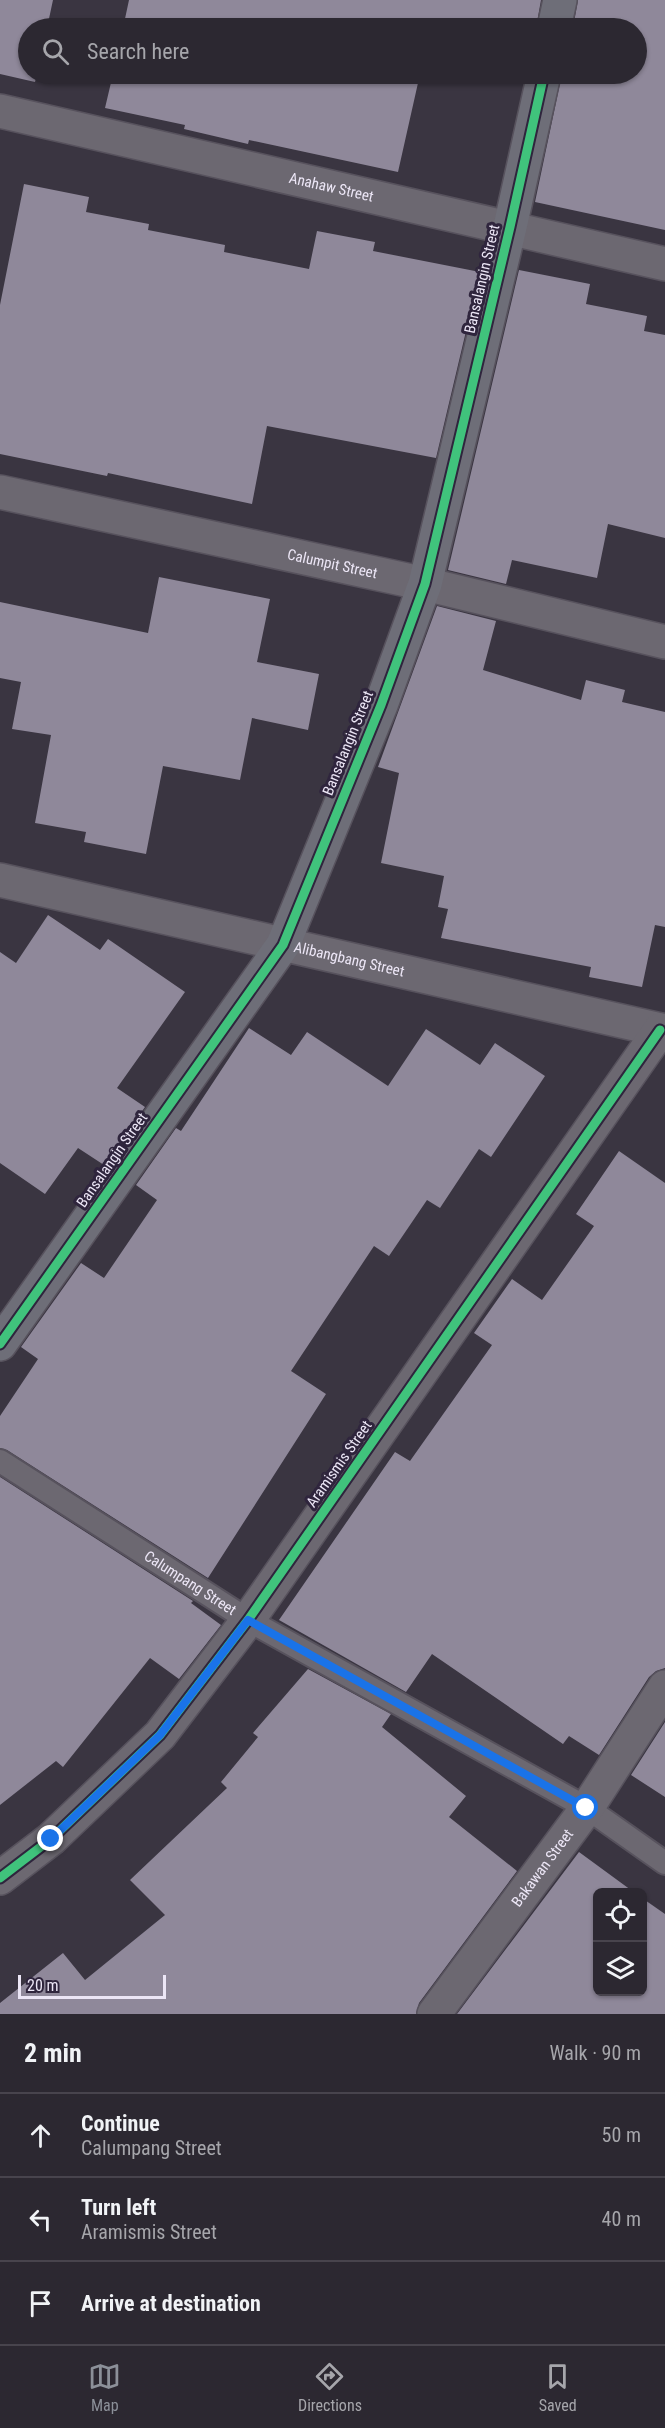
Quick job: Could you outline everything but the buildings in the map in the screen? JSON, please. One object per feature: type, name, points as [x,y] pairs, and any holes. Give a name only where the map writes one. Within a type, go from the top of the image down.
[{"type":"street","points":[[556,18],[560,0]]},
{"type":"street","name":"Bansalangin Street","points":[[0,1344],[283,945],[381,705],[425,584],[542,84]]},
{"type":"street","name":"Anahaw Street","points":[[0,111],[510,226],[665,264]]},
{"type":"street","name":"Calumpit Street","points":[[0,492],[425,584],[665,642]]},
{"type":"street","name":"Alibangbang Street","points":[[0,880],[662,1030]]},
{"type":"street","name":"Aramismis Street","points":[[0,1878],[51,1839],[160,1735],[248,1620],[662,1030]]},
{"type":"street","name":"Bakawan Street","points":[[434,2014],[586,1808],[665,1687]]},
{"type":"lane","name":"Calumpang Street","points":[[0,1461],[248,1620],[586,1808],[665,1863]]},
{"type":"cycle path","points":[[0,1344],[283,945],[381,705],[425,584],[542,84]]},
{"type":"cycle path","points":[[0,1878],[51,1839],[160,1735],[248,1620],[660,1030]]},
{"type":"route","points":[[51,1839],[160,1735],[248,1620],[586,1808]]}]
